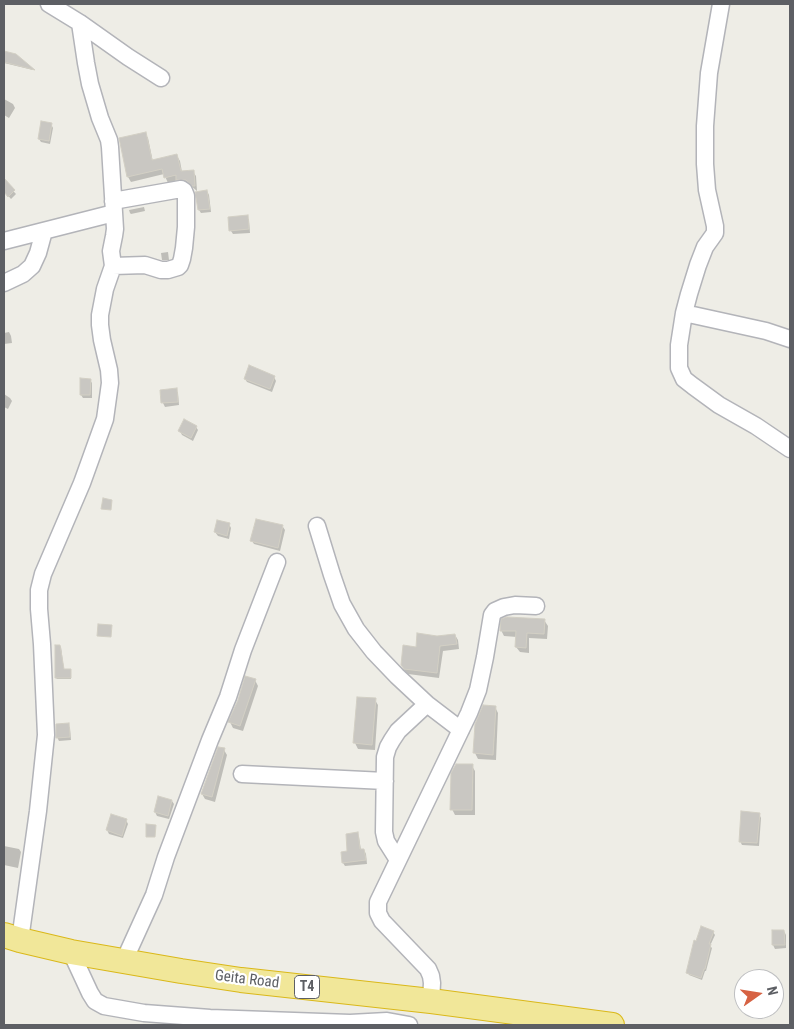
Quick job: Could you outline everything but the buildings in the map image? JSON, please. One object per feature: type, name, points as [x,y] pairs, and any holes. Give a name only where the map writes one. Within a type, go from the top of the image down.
[{"type":"highway","name":"Geita Road","points":[[12,938],[72,952],[241,980],[390,996],[612,1025]]},
{"type":"street","points":[[49,4],[161,78]]},
{"type":"street","points":[[721,4],[709,73],[705,126],[707,190],[715,233],[698,265],[684,313],[678,368],[684,379],[719,405],[756,426],[790,449]]},
{"type":"street","points":[[12,938],[38,811],[46,735],[42,644],[38,609],[39,590],[43,574],[82,483],[105,419],[110,384],[100,325],[105,289],[113,266],[111,251],[114,236],[109,140],[90,84],[80,24]]},
{"type":"street","points":[[4,241],[44,231],[113,207],[180,190],[184,191],[186,196],[186,227],[180,265],[168,270],[161,270],[144,264],[113,266]]},
{"type":"street","points":[[4,283],[23,274],[32,266],[44,231]]},
{"type":"street","points":[[684,313],[766,331],[790,339]]},
{"type":"street","points":[[317,526],[342,604],[356,629],[374,652],[397,676],[427,704],[461,730]]},
{"type":"street","points":[[124,961],[154,895],[166,857],[228,697],[243,650],[277,562]]},
{"type":"street","points":[[431,1001],[432,983],[428,969],[382,921],[379,916],[378,902],[461,730],[478,690],[492,615],[495,611],[504,607],[515,605],[536,606]]},
{"type":"street","points":[[398,860],[386,840],[384,832],[385,757],[388,747],[398,731],[427,704]]},
{"type":"street","points":[[242,774],[385,781]]},
{"type":"street","points":[[72,952],[94,1001],[104,1006],[210,1018],[409,1025]]},
{"type":"street","points":[[387,1023],[390,996]]}]
